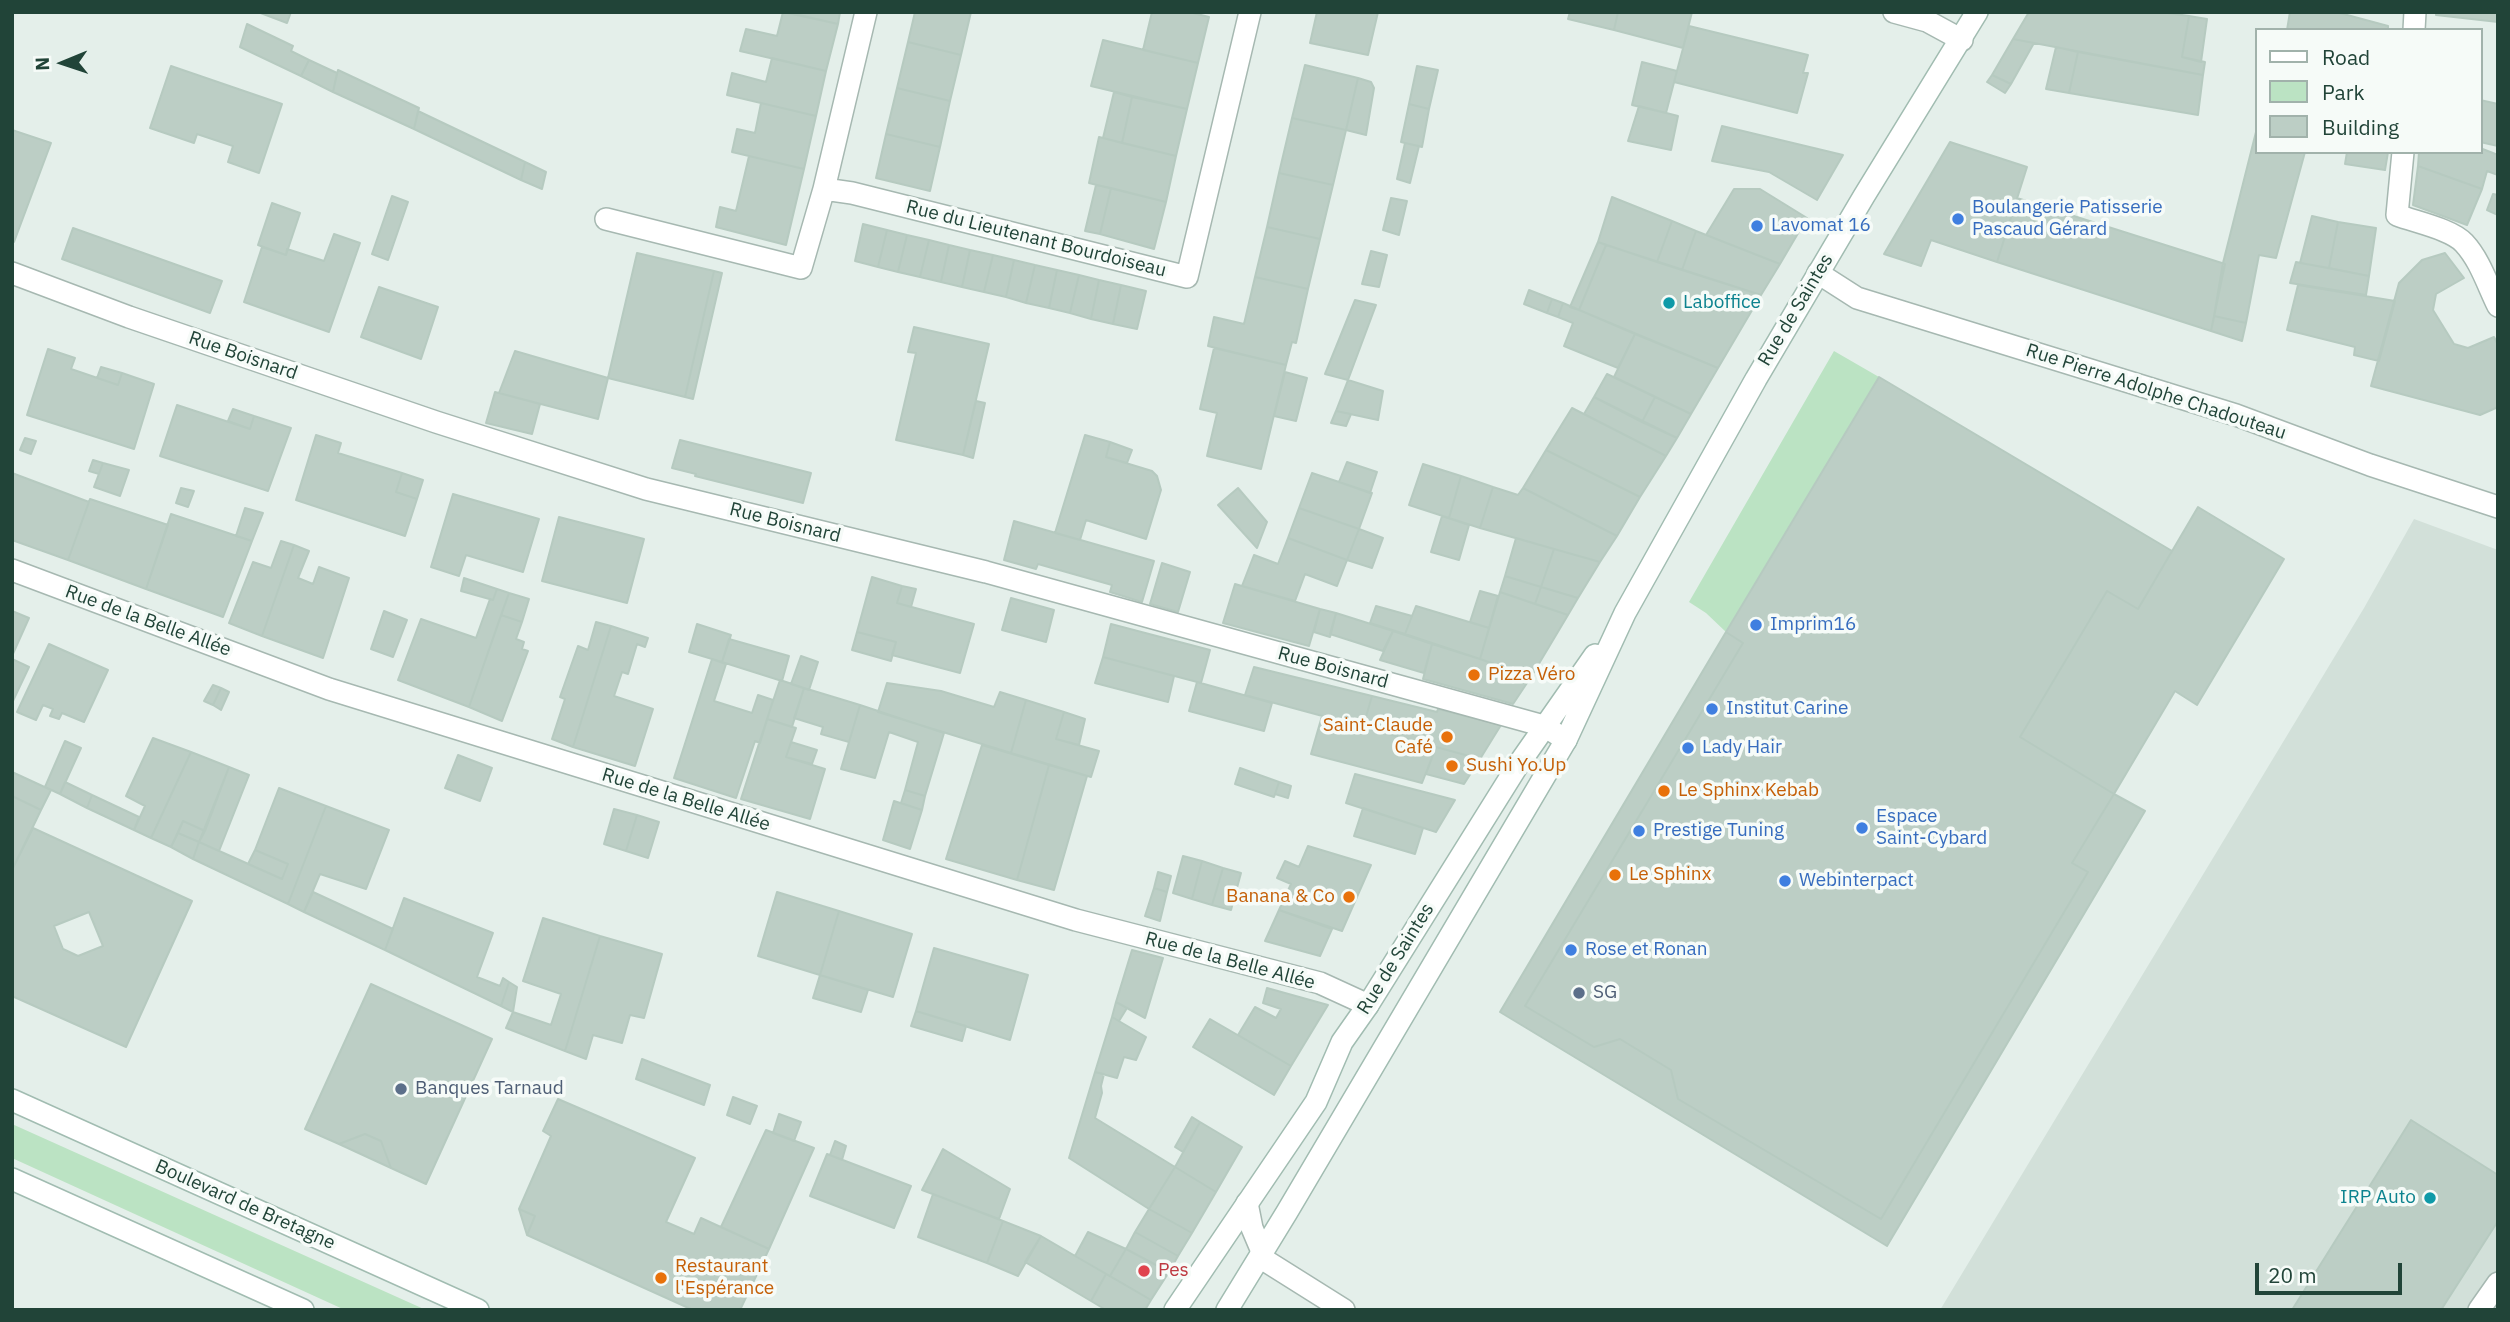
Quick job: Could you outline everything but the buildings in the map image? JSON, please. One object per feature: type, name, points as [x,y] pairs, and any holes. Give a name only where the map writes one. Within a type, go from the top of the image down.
[{"type":"street","points":[[606,219],[801,268],[824,189],[866,12]]},
{"type":"street","name":"Rue du Lieutenant Bourdoiseau","points":[[824,189],[852,193],[1187,277],[1250,12]]},
{"type":"street","points":[[1894,12],[1927,21],[1962,40]]},
{"type":"street","name":"Rue de Saintes","points":[[1227,1310],[1566,740],[1625,613],[1756,379],[1978,12]]},
{"type":"street","points":[[2403,154],[2397,215],[2449,233],[2463,242],[2482,272],[2498,306]]},
{"type":"street","name":"Rue Boisnard","points":[[12,273],[129,317],[436,422],[646,489],[986,572],[1544,726],[1566,740]]},
{"type":"street","name":"Rue Pierre Adolphe Chadouteau","points":[[1818,273],[1857,298],[2236,415],[2370,465],[2498,507]]},
{"type":"street","name":"Rue de la Belle Allée","points":[[12,570],[329,688],[1076,920],[1320,983],[1368,1005]]},
{"type":"street","name":"Rue de Saintes","points":[[1175,1310],[1316,1102],[1342,1042],[1544,726],[1625,613]]},
{"type":"street","name":"Boulevard de Bretagne","points":[[12,1100],[478,1310]]},
{"type":"street","points":[[12,1179],[303,1310]]},
{"type":"street","points":[[1247,1203],[1252,1228],[1266,1261],[1344,1310]]},
{"type":"street","points":[[2479,1310],[2498,1283]]},
{"type":"shaded area","points":[[2414,519],[2498,550],[2498,1310],[1940,1310],[2364,608]]},
{"type":"green space","points":[[1834,351],[1879,377],[1726,632],[1706,613],[1689,602]]},
{"type":"green space","points":[[12,1124],[426,1310],[345,1310],[12,1158]]},
{"type":"place","name":"Boulangerie Patisserie Pascaud Gérard","points":[[1958,219]]},
{"type":"place","name":"Lavomat 16","points":[[1757,226]]},
{"type":"place","name":"Laboffice","points":[[1669,303]]},
{"type":"place","name":"Imprim16","points":[[1756,625]]},
{"type":"place","name":"Pizza Véro","points":[[1474,675]]},
{"type":"place","name":"Institut Carine","points":[[1712,709]]},
{"type":"place","name":"Saint-Claude Café","points":[[1447,737]]},
{"type":"place","name":"Lady Hair","points":[[1688,748]]},
{"type":"place","name":"Sushi Yo.Up","points":[[1452,766]]},
{"type":"place","name":"Le Sphinx Kebab","points":[[1664,791]]},
{"type":"place","name":"Espace Saint-Cybard","points":[[1862,828]]},
{"type":"place","name":"Prestige Tuning","points":[[1639,831]]},
{"type":"place","name":"Le Sphinx","points":[[1615,875]]},
{"type":"place","name":"Webinterpact","points":[[1785,881]]},
{"type":"place","name":"Banana & Co","points":[[1349,897]]},
{"type":"place","name":"Rose et Ronan","points":[[1571,950]]},
{"type":"place","name":"SG","points":[[1579,993]]},
{"type":"place","name":"Banques Tarnaud","points":[[401,1089]]},
{"type":"place","name":"IRP Auto","points":[[2430,1198]]},
{"type":"place","name":"Pes","points":[[1144,1271]]},
{"type":"place","name":"Restaurant l'Espérance","points":[[661,1278]]}]
